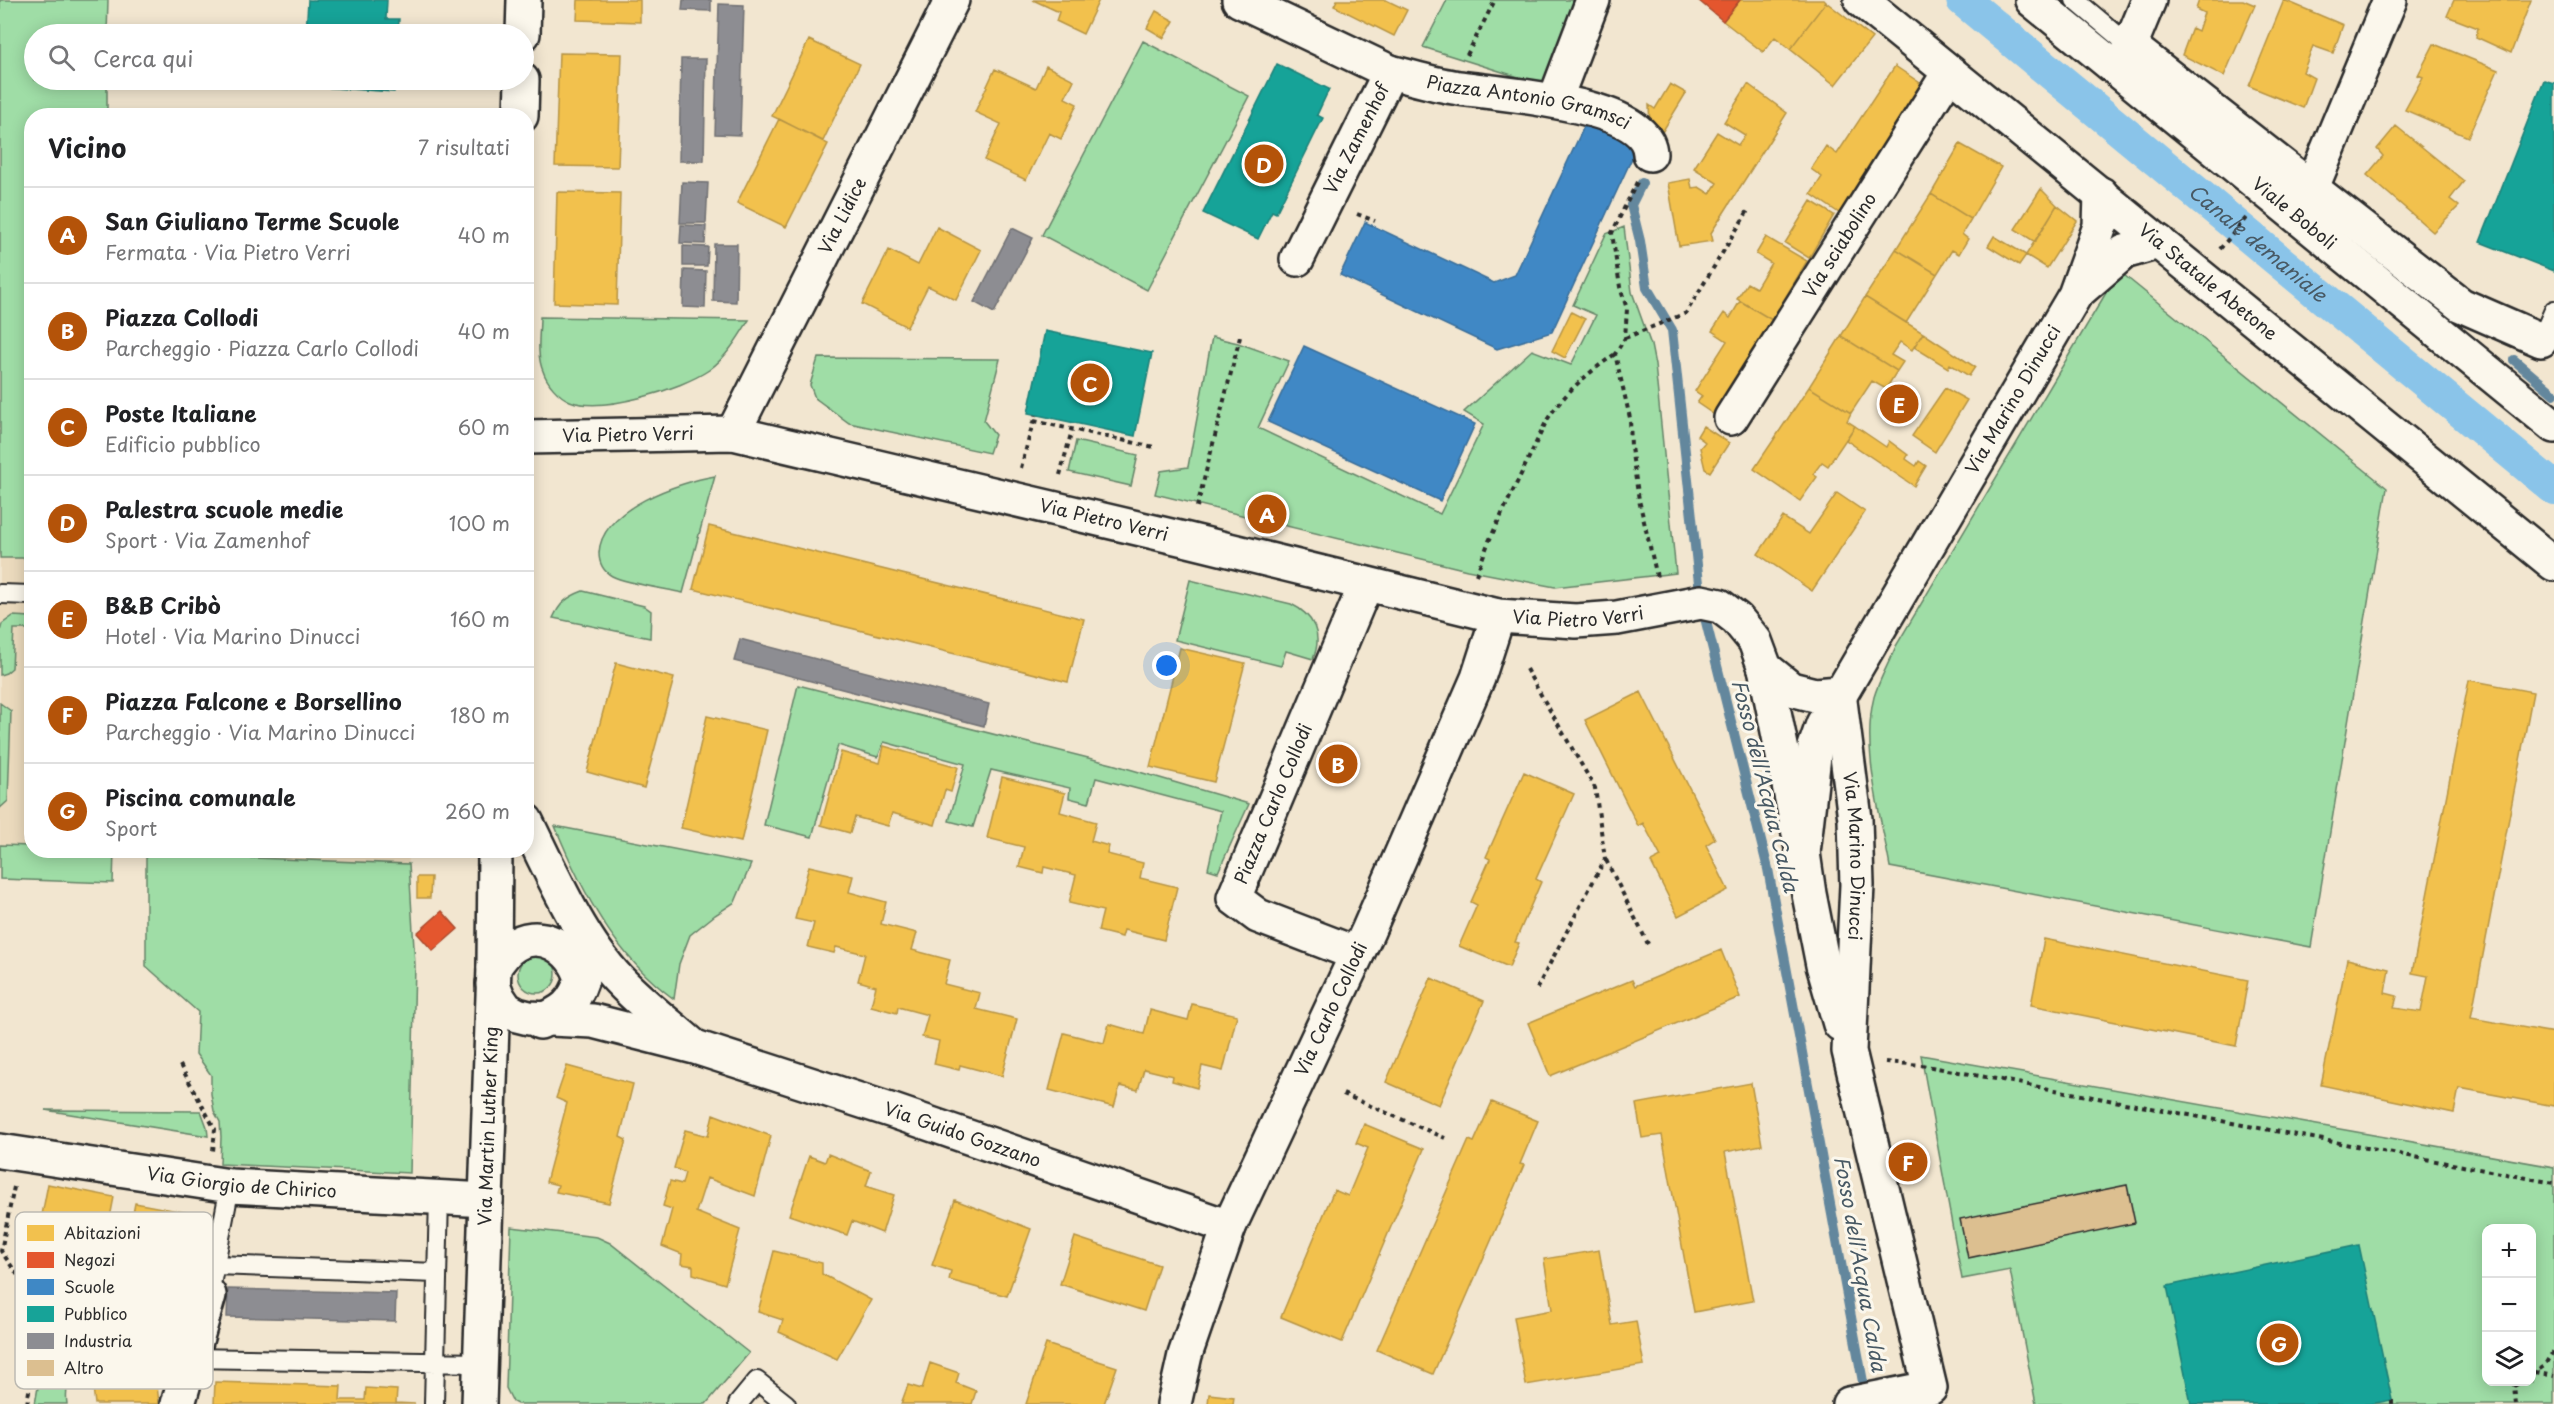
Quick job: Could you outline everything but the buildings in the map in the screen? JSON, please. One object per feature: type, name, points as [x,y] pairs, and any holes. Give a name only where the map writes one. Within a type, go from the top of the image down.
[{"type":"street","points":[[523,24],[524,0]]},
{"type":"street","name":"Via Lidice","points":[[733,433],[952,0]]},
{"type":"street","name":"Via Zamenhof","points":[[1239,0],[1390,72],[1297,259]]},
{"type":"street","points":[[1555,100],[1593,0]]},
{"type":"street","name":"Via Statale Abetone","points":[[1861,0],[2554,564]]},
{"type":"street","name":"Viale Boboli","points":[[2032,0],[2554,426]]},
{"type":"street","points":[[2130,46],[2149,0]]},
{"type":"street","points":[[2311,190],[2390,0]]},
{"type":"street","name":"Viale Boboli","points":[[2130,46],[2311,190],[2461,305],[2541,340]]},
{"type":"street","name":"Piazza Antonio Gramsci","points":[[1390,72],[1450,87],[1555,100],[1600,111],[1643,135],[1650,144],[1650,154]]},
{"type":"street","name":"Via sciabolino","points":[[1731,418],[1949,73]]},
{"type":"street","points":[[521,108],[522,90]]},
{"type":"street","name":"Via Marino Dinucci","points":[[1849,1404],[1930,1388],[1849,1055],[1857,885],[1855,830],[1839,693],[2075,296],[2100,226],[2101,194]]},
{"type":"street","name":"Via Marino Dinucci","points":[[2075,296],[2124,252],[2159,242]]},
{"type":"street","name":"Via Pietro Verri","points":[[534,437],[733,433],[1008,496],[1498,616],[1576,621],[1617,618],[1668,595],[1720,606],[1737,619],[1755,641],[1765,668]]},
{"type":"street","name":"Piazza Carlo Collodi","points":[[1357,954],[1258,916],[1234,898],[1366,584]]},
{"type":"street","name":"Via Carlo Collodi","points":[[1174,1404],[1185,1355],[1229,1227],[1357,954],[1478,678],[1498,616]]},
{"type":"street","points":[[1765,668],[1791,689],[1804,694],[1839,693],[1823,724],[1815,747],[1803,853]]},
{"type":"street","points":[[1765,668],[1803,853],[1823,965],[1849,1055]]},
{"type":"street","name":"Via Guido Gozzano","points":[[534,837],[568,905],[618,979],[695,1047]]},
{"type":"street","name":"Via Martin Luther King","points":[[479,1404],[489,1058],[494,975],[495,858]]},
{"type":"street","name":"Via Guido Gozzano","points":[[618,979],[575,961],[560,945],[532,940],[511,947],[494,975],[498,997],[506,1009],[529,1018],[593,1021],[695,1047],[893,1111],[1229,1227]]},
{"type":"street","points":[[489,1058],[522,1031],[565,1010],[579,989],[582,979],[575,961]]},
{"type":"street","name":"Via Giorgio de Chirico","points":[[11,1153],[220,1185],[486,1200]]},
{"type":"street","points":[[178,1404],[182,1389]]},
{"type":"lane","points":[[2075,0],[2130,46]]},
{"type":"lane","points":[[2541,340],[2554,310]]},
{"type":"lane","points":[[0,594],[24,595]]},
{"type":"lane","points":[[213,1259],[220,1185]]},
{"type":"lane","points":[[434,1404],[439,1197]]},
{"type":"lane","points":[[213,1291],[437,1273]]},
{"type":"lane","points":[[213,1359],[480,1363]]},
{"type":"lane","points":[[738,1404],[757,1381],[786,1404]]},
{"type":"path","points":[[1476,575],[1488,541],[1547,420],[1559,402],[1582,379],[1616,354],[1625,338],[1627,309],[1620,287],[1612,233],[1650,154]]},
{"type":"path","points":[[1625,338],[1686,313],[1749,209]]},
{"type":"path","points":[[2216,255],[2249,215]]},
{"type":"path","points":[[1196,512],[1240,337]]},
{"type":"path","points":[[1616,354],[1630,418],[1631,447],[1639,500],[1668,595]]},
{"type":"path","points":[[1021,469],[1035,415]]},
{"type":"path","points":[[1034,421],[1154,447]]},
{"type":"path","points":[[1059,478],[1072,430]]},
{"type":"path","points":[[1527,669],[1595,788],[1605,859],[1648,944]]},
{"type":"path","points":[[1536,990],[1605,859]]},
{"type":"path","points":[[1849,1055],[1921,1065],[2554,1183]]},
{"type":"path","points":[[180,1065],[215,1129],[220,1185]]},
{"type":"path","points":[[1343,1094],[1446,1138]]},
{"type":"path","points":[[11,1153],[1,1251],[15,1271]]},
{"type":"path","points":[[2536,1371],[2544,1366],[2554,1350]]},
{"type":"path","points":[[2536,1373],[2554,1376]]},
{"type":"path","points":[[2514,1386],[2516,1404]]},
{"type":"path","points":[[27,1404],[29,1389]]},
{"type":"shaded area","points":[[0,558],[24,558],[24,846],[0,845]]},
{"type":"shaded area","points":[[251,858],[409,858],[409,864]]},
{"type":"green space","points":[[0,0],[108,0],[107,24],[24,24],[24,90],[107,90],[107,108],[24,108],[24,558],[0,558]]},
{"type":"green space","points":[[1447,0],[1579,0],[1547,86],[1423,47]]},
{"type":"green space","points":[[1143,41],[1249,96],[1147,290],[1042,235]]},
{"type":"green space","points":[[1624,227],[1632,292],[1651,345],[1655,365],[1676,573],[1555,587],[1467,570],[1155,494],[1161,471],[1188,467],[1212,337],[1238,343],[1289,361],[1258,428],[1440,514],[1484,424],[1464,412],[1532,350],[1571,365],[1596,315],[1573,305],[1606,234]]},
{"type":"green space","points":[[2119,271],[2387,488],[2311,947],[1890,867],[1871,760],[1871,717],[1876,691],[1896,646]]},
{"type":"green space","points":[[540,317],[749,320],[721,360],[696,377],[641,398],[621,402],[584,404],[561,396],[547,380],[539,351]]},
{"type":"green space","points":[[818,358],[1000,359],[984,421],[995,435],[989,453],[849,423],[815,398],[810,385]]},
{"type":"green space","points":[[1076,441],[1138,455],[1131,486],[1069,472]]},
{"type":"green space","points":[[715,476],[683,593],[626,581],[606,572],[599,553],[603,537],[613,523],[627,510],[663,491]]},
{"type":"green space","points":[[1190,580],[1291,604],[1299,609],[1311,620],[1316,634],[1317,642],[1313,659],[1286,651],[1281,666],[1175,640]]},
{"type":"green space","points":[[583,591],[644,606],[651,611],[650,638],[553,618],[565,601]]},
{"type":"green space","points":[[13,616],[24,617],[24,629],[14,629],[12,668],[0,675],[0,631],[2,624]]},
{"type":"green space","points":[[798,685],[1112,764],[1249,804],[1218,872],[1208,869],[1221,811],[1096,778],[1089,803],[1069,798],[1070,788],[991,770],[973,827],[949,821],[965,764],[884,742],[878,757],[838,745],[812,837],[764,825]]},
{"type":"green space","points":[[0,703],[11,711],[8,801],[0,808]]},
{"type":"green space","points":[[555,826],[751,864],[735,902],[690,935],[679,964],[674,999],[634,963],[602,921],[577,875]]},
{"type":"green space","points":[[0,845],[24,846],[24,858],[114,858],[113,883],[0,879]]},
{"type":"green space","points":[[146,858],[251,858],[409,864],[415,965],[410,1173],[220,1164],[220,1122],[214,1111],[211,1075],[196,1054],[198,1012],[146,966]]},
{"type":"green space","points":[[537,955],[551,960],[556,974],[551,988],[537,993],[523,988],[518,974],[523,960]]},
{"type":"green space","points":[[1921,1055],[2554,1167],[2554,1404],[2036,1404],[2010,1270],[1962,1279]]},
{"type":"green space","points":[[45,1110],[201,1111],[208,1136]]},
{"type":"green space","points":[[511,1227],[597,1237],[610,1243],[749,1353],[706,1404],[517,1404],[513,1402],[506,1388]]},
{"type":"green space","points":[[38,1389],[67,1389],[67,1404],[35,1404]]},
{"type":"waterway","name":"Canale demaniale","points":[[1963,0],[2554,488]]},
{"type":"waterway","name":"Fosso dell'Acqua Calda","points":[[1642,183],[1631,205],[1640,241],[1647,288],[1672,330],[1701,602],[1768,869],[1866,1398]]},
{"type":"waterway","points":[[2514,360],[2554,394]]},
{"type":"place","name":"Palestra scuole medie","points":[[1264,164]]},
{"type":"place","name":"Poste Italiane","points":[[1090,383]]},
{"type":"place","name":"B&B Cribò","points":[[1899,404]]},
{"type":"place","name":"San Giuliano Terme Scuole","points":[[1267,514]]},
{"type":"place","name":"Piazza Collodi","points":[[1338,764]]},
{"type":"place","name":"Piazza Falcone e Borsellino","points":[[1908,1162]]},
{"type":"place","name":"Piscina comunale","points":[[2279,1343]]}]
